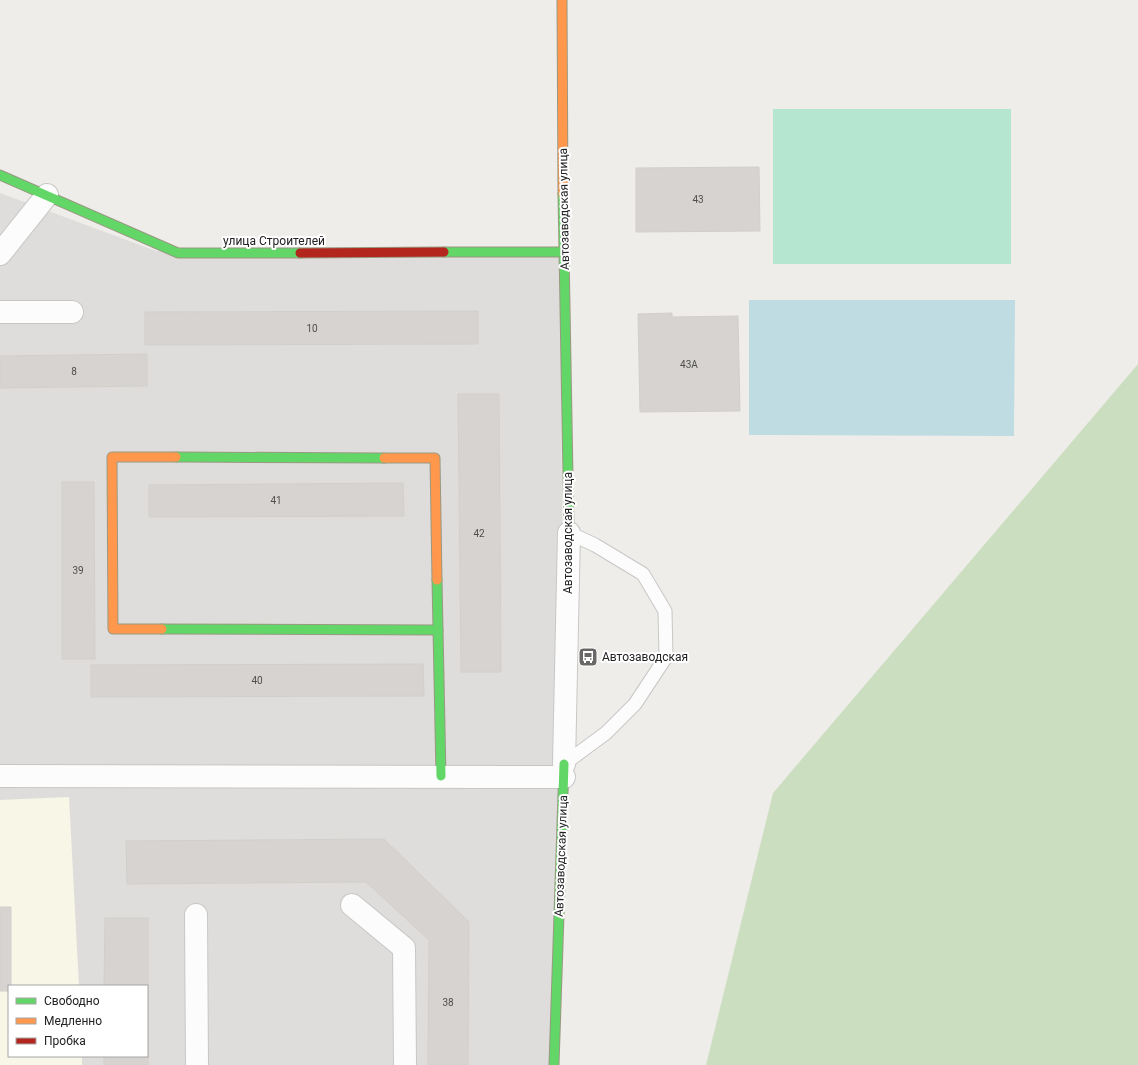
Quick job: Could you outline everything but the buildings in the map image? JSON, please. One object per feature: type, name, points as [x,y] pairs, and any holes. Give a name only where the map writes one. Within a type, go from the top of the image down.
[{"type":"street","name":"Автозаводская улица","points":[[554,1065],[564,771],[569,532],[564,252],[562,0]]},
{"type":"street","name":"улица Строителей","points":[[0,175],[178,253],[564,252]]},
{"type":"street","points":[[0,254],[47,195]]},
{"type":"street","points":[[0,312],[72,312]]},
{"type":"street","points":[[438,630],[113,629],[112,457],[435,458],[441,776]]},
{"type":"street","points":[[0,776],[441,776],[564,771]]},
{"type":"street","points":[[352,905],[404,948],[405,1065]]},
{"type":"street","points":[[196,915],[197,1065]]},
{"type":"lane","points":[[564,771],[635,704],[666,657],[665,611],[643,574],[595,545],[569,532]]},
{"type":"shaded area","points":[[0,193],[156,251],[560,247],[564,764],[554,1065],[0,1065]]},
{"type":"shaded area","points":[[69,797],[79,985],[8,985],[8,1057],[82,1057],[82,1065],[0,1065],[0,800]]},
{"type":"green space","points":[[773,109],[1011,109],[1011,264],[773,264]]},
{"type":"green space","points":[[1138,364],[1138,1065],[706,1065],[773,793]]},
{"type":"water","points":[[749,300],[1015,300],[1014,436],[749,435]]},
{"type":"traffic: fast","points":[[0,175],[178,253],[300,253]]},
{"type":"traffic: fast","points":[[563,194],[569,533]]},
{"type":"traffic: fast","points":[[444,252],[564,252]]},
{"type":"traffic: fast","points":[[176,457],[384,458]]},
{"type":"traffic: fast","points":[[437,580],[441,776]]},
{"type":"traffic: fast","points":[[162,629],[438,630]]},
{"type":"traffic: fast","points":[[554,1065],[564,764]]},
{"type":"traffic: slow","points":[[562,0],[563,194]]},
{"type":"traffic: slow","points":[[162,629],[113,629],[112,457],[176,457]]},
{"type":"traffic: slow","points":[[384,458],[435,458],[437,580]]},
{"type":"traffic: jam","points":[[300,253],[444,252]]},
{"type":"place","name":"Автозаводская","points":[[588,657]]}]
